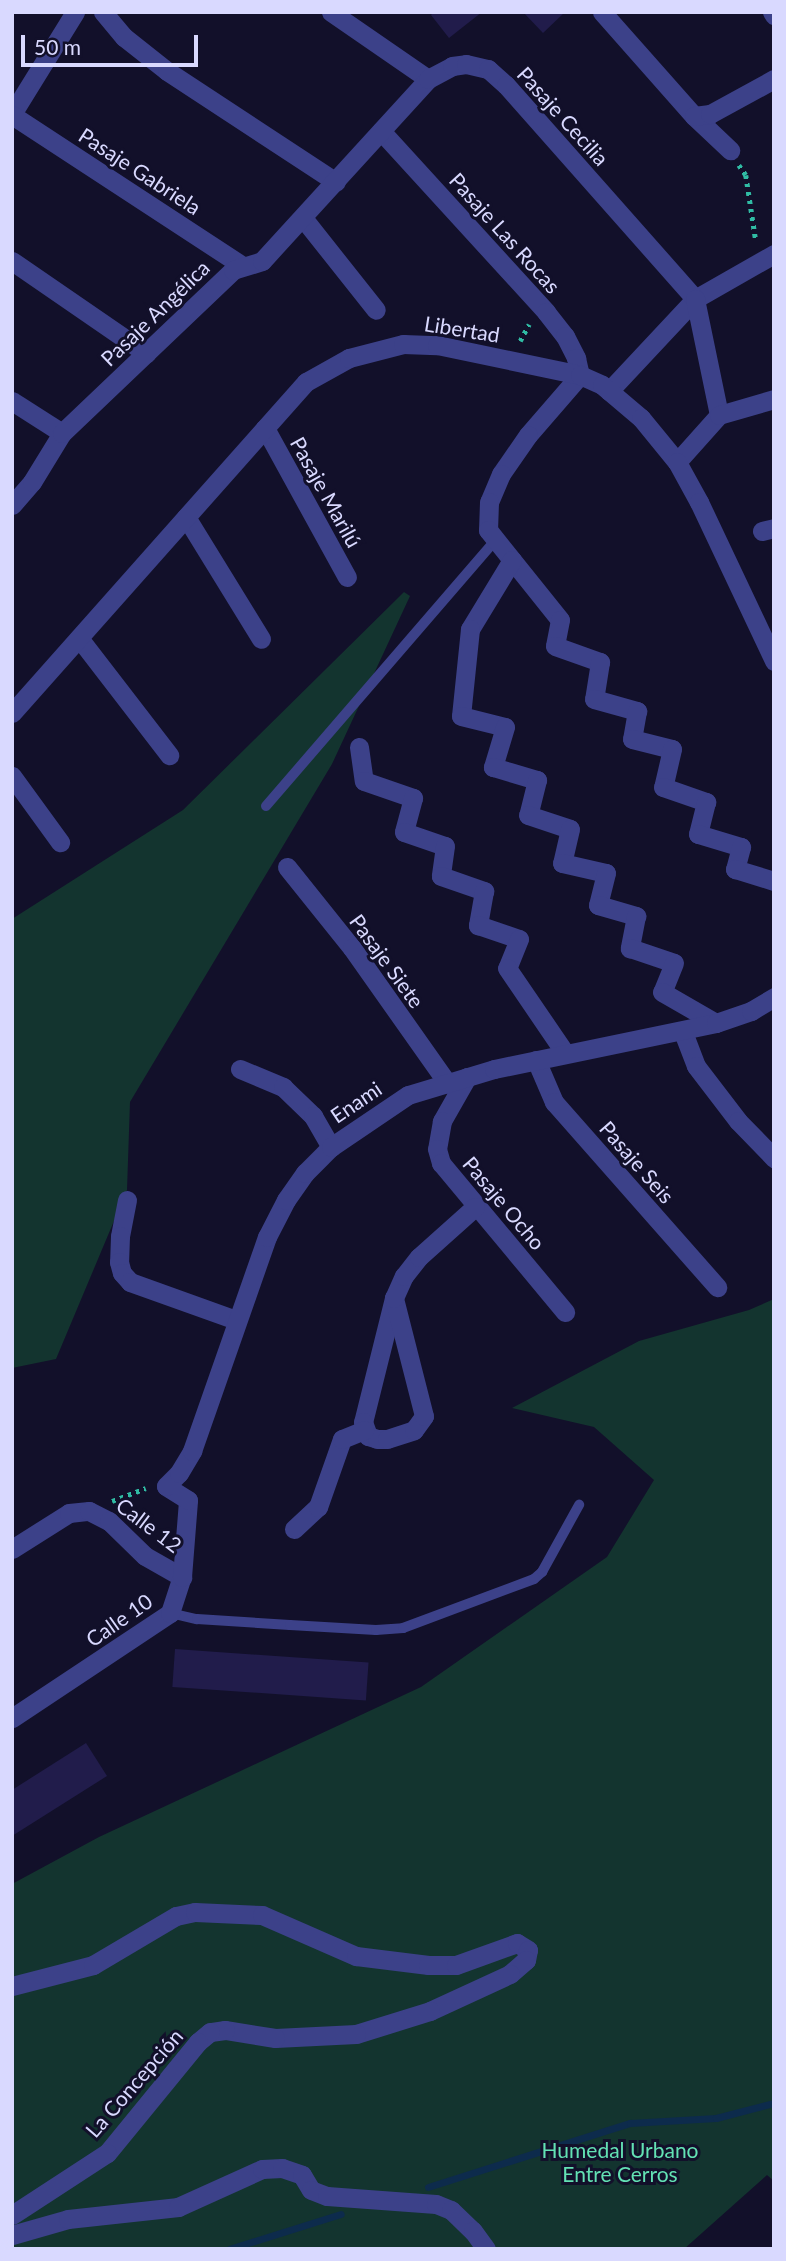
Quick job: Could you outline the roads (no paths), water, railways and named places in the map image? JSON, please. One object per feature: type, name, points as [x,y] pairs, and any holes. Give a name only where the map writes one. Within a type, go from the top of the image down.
[{"type":"street","points":[[12,114],[75,12]]},
{"type":"street","points":[[103,12],[124,37],[167,72],[336,182]]},
{"type":"street","points":[[331,12],[428,79]]},
{"type":"street","points":[[602,12],[695,116],[730,150]]},
{"type":"street","name":"Pasaje Cecilia","points":[[428,79],[452,66],[466,64],[488,69],[506,85],[695,299]]},
{"type":"street","name":"Pasaje Angélica","points":[[12,505],[32,482],[62,433],[233,270],[262,261],[428,79]]},
{"type":"street","points":[[695,116],[710,114],[774,79]]},
{"type":"street","name":"Pasaje Gabriela","points":[[12,114],[243,266]]},
{"type":"street","name":"Pasaje Las Rocas","points":[[382,131],[565,335],[580,375]]},
{"type":"street","points":[[303,218],[376,310]]},
{"type":"street","points":[[610,391],[695,299],[766,258]]},
{"type":"street","points":[[12,261],[146,353]]},
{"type":"street","points":[[695,299],[719,415]]},
{"type":"street","name":"Libertad","points":[[12,713],[306,383],[349,358],[403,344],[437,345],[580,375],[610,391],[641,418],[677,462],[774,660]]},
{"type":"street","points":[[580,375],[528,435],[501,474],[486,516],[488,530],[560,620],[555,646],[600,662],[594,699],[638,711],[632,739],[672,749],[663,787],[706,802],[698,834],[741,847],[735,869],[774,881]]},
{"type":"street","points":[[677,462],[719,415],[774,399]]},
{"type":"street","points":[[12,401],[62,433]]},
{"type":"street","name":"Pasaje Marilú","points":[[265,428],[346,577]]},
{"type":"street","points":[[186,517],[261,639]]},
{"type":"street","points":[[512,560],[470,629],[461,716],[505,727],[493,767],[537,779],[528,815],[570,829],[562,863],[606,873],[598,905],[636,916],[630,948],[674,963],[662,992],[716,1023]]},
{"type":"street","points":[[79,638],[169,755]]},
{"type":"street","points":[[359,747],[364,781],[413,798],[404,832],[445,846],[441,876],[484,891],[478,925],[519,940],[507,968],[565,1053]]},
{"type":"street","points":[[12,776],[60,842]]},
{"type":"street","name":"Pasaje Siete","points":[[287,867],[458,1080]]},
{"type":"street","name":"Enami","points":[[166,1486],[179,1474],[192,1451],[267,1237],[286,1200],[305,1173],[331,1147],[408,1095],[565,1053],[683,1032],[751,1011],[774,997]]},
{"type":"street","points":[[683,1032],[696,1066],[738,1121],[774,1158]]},
{"type":"street","name":"Pasaje Seis","points":[[536,1060],[554,1102],[717,1287]]},
{"type":"street","points":[[240,1069],[283,1087],[313,1116],[331,1147]]},
{"type":"street","name":"Pasaje Ocho","points":[[458,1080],[442,1121],[437,1149],[441,1163],[475,1208],[565,1312]]},
{"type":"street","points":[[127,1200],[120,1236],[120,1262],[122,1273],[130,1282],[236,1320]]},
{"type":"street","points":[[394,1298],[424,1416],[414,1430],[387,1439],[368,1436],[364,1430],[365,1407],[394,1298],[404,1276],[419,1257],[475,1208]]},
{"type":"street","points":[[295,1529],[317,1507],[342,1439],[364,1430]]},
{"type":"street","name":"Calle 10","points":[[12,1718],[170,1613],[182,1577],[188,1500],[166,1486]]},
{"type":"street","name":"Calle 12","points":[[12,1549],[69,1513],[89,1511],[109,1521],[145,1556],[182,1577]]},
{"type":"street","name":"La Concepción","points":[[12,1986],[93,1965],[176,1916],[195,1912],[262,1915],[356,1956],[428,1965],[456,1965],[517,1943],[528,1950],[526,1960],[510,1974],[430,2011],[356,2034],[275,2038],[225,2030],[210,2032],[198,2042],[107,2152],[12,2215]]},
{"type":"street","points":[[12,2235],[68,2219],[178,2207],[262,2169],[282,2168],[302,2175],[311,2190],[327,2196],[436,2204],[451,2210],[473,2231],[485,2249]]},
{"type":"lane","points":[[267,807],[495,542]]},
{"type":"lane","points":[[170,1613],[197,1619],[289,1625],[376,1630],[403,1628],[534,1579],[542,1572],[579,1505]]},
{"type":"waterway","points":[[428,2187],[630,2123],[716,2118],[774,2103]]},
{"type":"waterway","points":[[229,2249],[341,2214]]},
{"type":"park label","name":"Humedal Urbano Entre Cerros","points":[[620,2162]]}]
